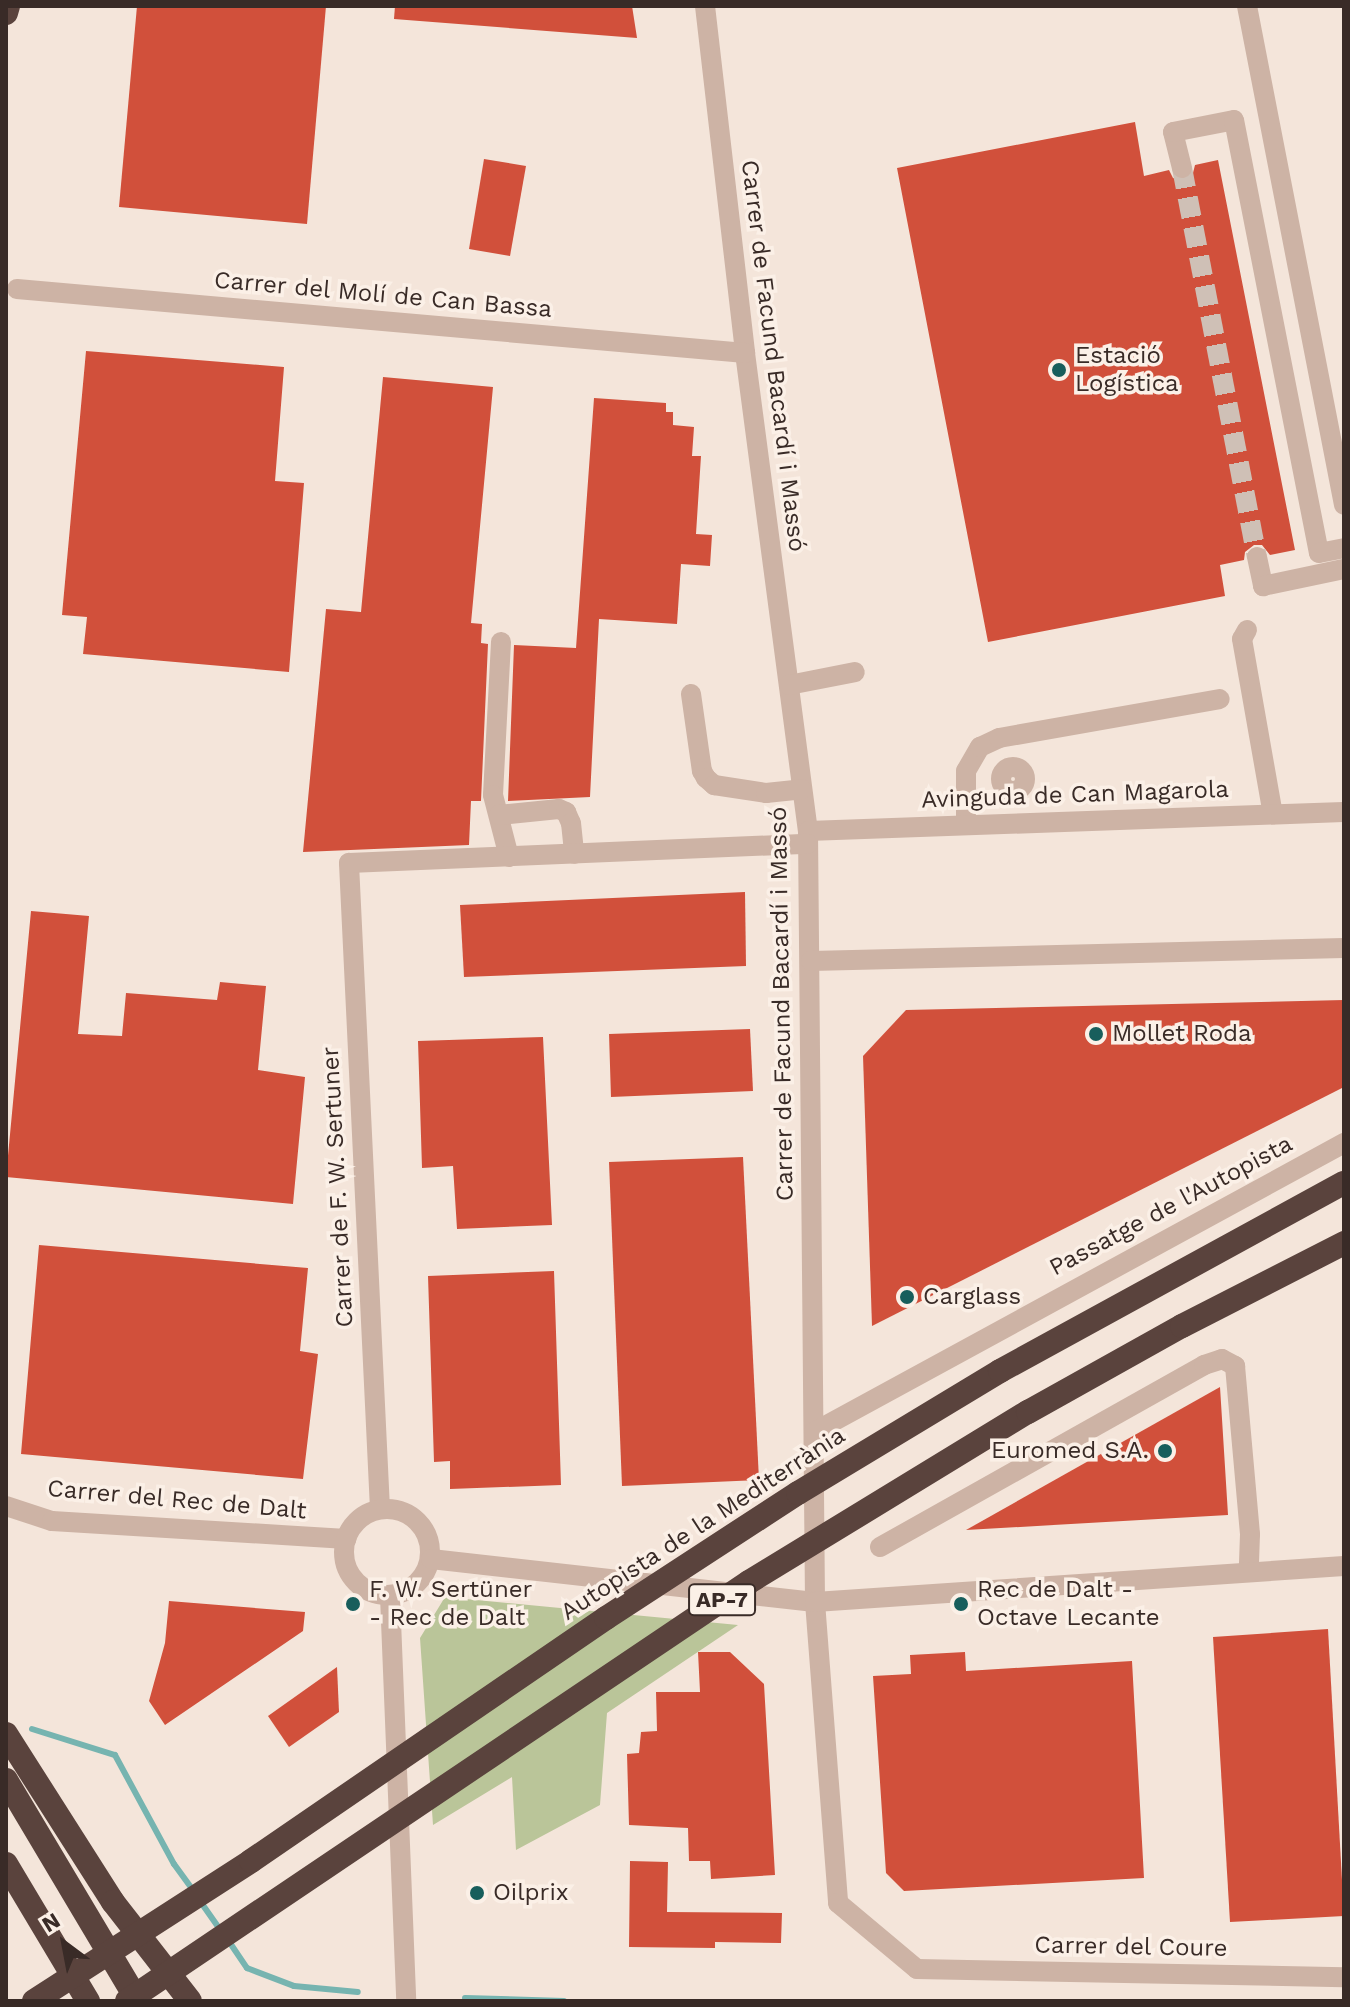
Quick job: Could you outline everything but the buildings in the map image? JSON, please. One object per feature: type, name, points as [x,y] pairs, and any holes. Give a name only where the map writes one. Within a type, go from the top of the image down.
[{"type":"highway","points":[[6,13],[8,6]]},
{"type":"highway","name":"Autopista de la Mediterrània","points":[[34,2001],[226,1877],[606,1618],[798,1493],[1000,1371],[1344,1183]]},
{"type":"highway","name":"AP-7","points":[[127,2001],[749,1582],[1028,1412],[1182,1326],[1344,1243]]},
{"type":"highway","points":[[6,1734],[113,1902],[190,2001]]},
{"type":"highway","points":[[6,1780],[138,2001]]},
{"type":"highway","points":[[6,1864],[88,2001]]},
{"type":"street","name":"Carrer de Facund Bacardí i Massó","points":[[705,6],[745,353],[808,837],[815,1602],[838,1903],[917,1969]]},
{"type":"street","points":[[1247,6],[1344,505]]},
{"type":"street","points":[[1182,168],[1173,132],[1234,120],[1319,553],[1344,548]]},
{"type":"street","name":"Carrer del Molí de Can Bassa","points":[[17,289],[745,353]]},
{"type":"street","points":[[1257,557],[1263,586],[1344,569]]},
{"type":"street","points":[[1247,630],[1242,639],[1273,814]]},
{"type":"street","points":[[501,642],[493,795],[509,857]]},
{"type":"street","points":[[789,685],[855,672]]},
{"type":"street","points":[[691,694],[702,771],[714,785],[766,793],[802,789]]},
{"type":"street","points":[[966,825],[966,771],[980,747],[999,738],[1220,699]]},
{"type":"street","points":[[499,815],[559,809],[566,812],[571,823],[574,854]]},
{"type":"street","name":"Avinguda de Can Magarola","points":[[349,863],[574,854],[966,825],[1344,812]]},
{"type":"street","name":"Carrer de F. W. Sertuner","points":[[349,863],[380,1509]]},
{"type":"street","points":[[811,961],[1344,948]]},
{"type":"street","name":"Passatge de l'Autopista","points":[[814,1432],[1344,1143]]},
{"type":"street","points":[[880,1547],[1222,1359],[1235,1366],[1250,1534],[1249,1572]]},
{"type":"street","name":"Carrer del Rec de Dalt","points":[[6,1506],[52,1521],[346,1539]]},
{"type":"street","points":[[380,1509],[401,1510],[418,1521],[429,1538],[431,1559],[417,1584],[390,1596],[370,1592],[353,1579],[344,1560],[346,1539],[359,1520],[380,1509]]},
{"type":"street","points":[[431,1559],[815,1602],[1344,1566]]},
{"type":"street","points":[[390,1596],[406,2001]]},
{"type":"street","name":"Carrer del Coure","points":[[917,1969],[1344,1977]]},
{"type":"green space","points":[[445,1597],[738,1625],[607,1713],[600,1805],[516,1850],[512,1777],[433,1825],[420,1638]]},
{"type":"waterway","points":[[32,1729],[115,1755],[174,1864],[194,1892]]},
{"type":"waterway","points":[[200,1901],[221,1931]]},
{"type":"waterway","points":[[228,1940],[247,1968],[294,1986],[358,1992]]},
{"type":"waterway","points":[[465,1998],[564,2001]]},
{"type":"tunnel","points":[[1182,168],[1257,557]]},
{"type":"place","name":"Estació Logística","points":[[1059,370]]},
{"type":"place","name":"Mollet Roda","points":[[1096,1034]]},
{"type":"place","name":"Carglass","points":[[907,1297]]},
{"type":"place","name":"Euromed S.A.","points":[[1165,1451]]},
{"type":"place","name":"F. W. Sertüner - Rec de Dalt","points":[[353,1604]]},
{"type":"place","name":"Rec de Dalt - Octave Lecante","points":[[961,1604]]},
{"type":"place","name":"Oilprix","points":[[477,1893]]}]
